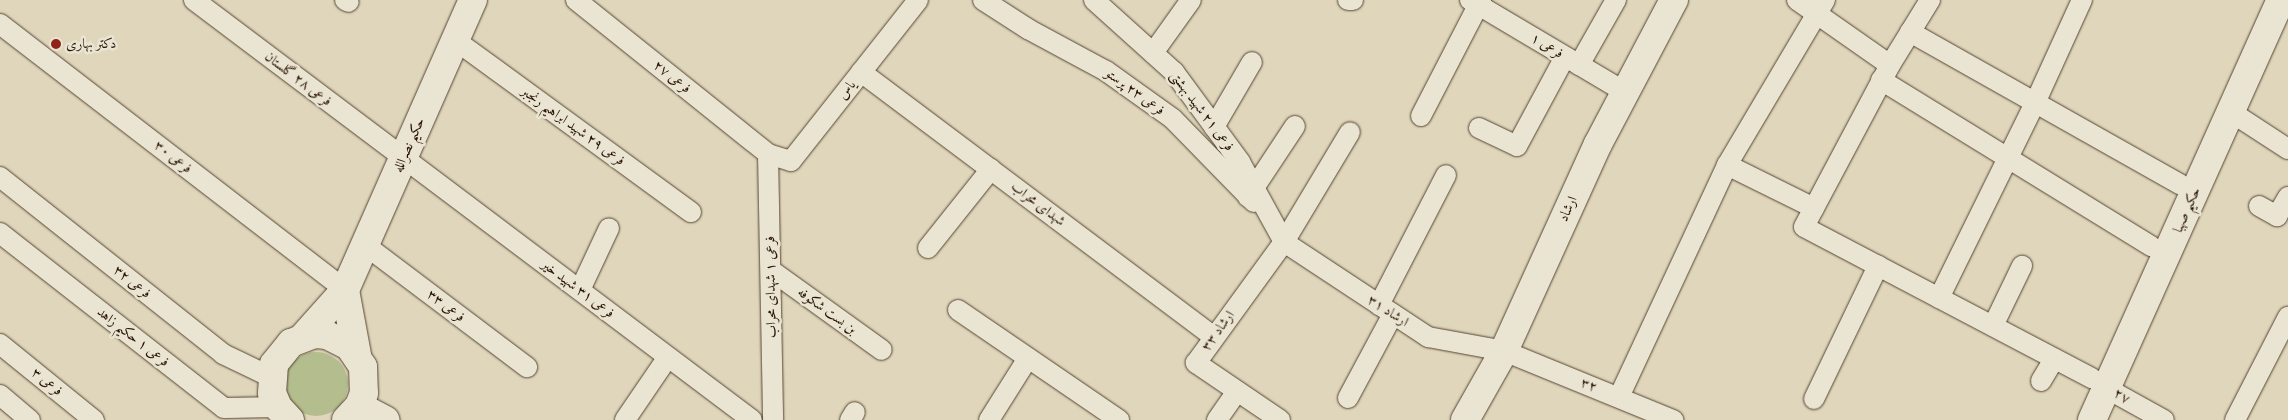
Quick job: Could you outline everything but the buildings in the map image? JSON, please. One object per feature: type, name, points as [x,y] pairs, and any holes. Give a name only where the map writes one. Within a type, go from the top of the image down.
[{"type":"street","name":"فرعی ۲۸ گلستان","points":[[194,0],[403,159]]},
{"type":"street","name":"حکیم نصرالله","points":[[271,377],[281,352],[303,337],[345,290],[473,0]]},
{"type":"street","name":"فرعی ۲۷","points":[[576,0],[768,154]]},
{"type":"street","name":"یاس","points":[[768,154],[791,161],[918,0]]},
{"type":"street","name":"فرعی ۲۳ پرستو","points":[[983,0],[1028,29],[1106,70],[1173,119],[1251,193]]},
{"type":"street","name":"فرعی ۲۱ شهید بهشتی","points":[[1094,0],[1174,72],[1240,162],[1251,193],[1284,242]]},
{"type":"street","points":[[1153,53],[1191,0]]},
{"type":"street","points":[[1348,0],[1353,0]]},
{"type":"street","points":[[1479,128],[1517,146],[1572,61],[1616,0]]},
{"type":"street","name":"ارشاد","points":[[1465,420],[1504,351],[1598,144],[1674,0]]},
{"type":"street","points":[[1798,0],[1820,6],[1886,72],[2009,156],[2151,246]]},
{"type":"street","points":[[1727,165],[1814,208],[1886,72],[1930,0]]},
{"type":"street","points":[[1939,298],[2036,103],[2082,0]]},
{"type":"street","name":"حکیم صهبا","points":[[2092,420],[2099,383],[2151,246],[2231,112],[2278,1]]},
{"type":"street","name":"حکیم صهبا","points":[[2073,420],[2099,383],[2187,188],[2278,1]]},
{"type":"street","points":[[1421,116],[1476,2]]},
{"type":"street","name":"فرعی ۱","points":[[1476,2],[1624,92]]},
{"type":"street","points":[[1619,397],[1727,165],[1820,6]]},
{"type":"street","name":"فرعی ۳۰","points":[[0,24],[345,290]]},
{"type":"street","points":[[1910,32],[2187,188]]},
{"type":"street","name":"فرعی ۲۹ شهید ابراهیم رنجبر","points":[[456,40],[691,212]]},
{"type":"street","points":[[1214,127],[1252,62]]},
{"type":"street","name":"شهدای محراب","points":[[861,72],[1214,337]]},
{"type":"street","points":[[2231,112],[2288,148]]},
{"type":"street","points":[[1251,193],[1295,126]]},
{"type":"street","name":"ارشاد ۳۳","points":[[1280,420],[1196,363],[1284,242],[1350,132]]},
{"type":"street","name":"فرعی ۱ شهدای محراب","points":[[768,154],[772,272],[773,420]]},
{"type":"street","name":"فرعی ۳۱ شهید خیر","points":[[403,159],[752,420]]},
{"type":"street","points":[[928,248],[991,169]]},
{"type":"street","points":[[1348,398],[1446,175]]},
{"type":"street","name":"فرعی ۳۲","points":[[0,177],[223,354],[271,377]]},
{"type":"street","points":[[2259,206],[2277,216],[2288,197]]},
{"type":"street","name":"۲۷","points":[[1814,208],[1804,227],[1993,326],[2164,420]]},
{"type":"street","points":[[580,290],[609,228]]},
{"type":"street","name":"فرعی ۱ حکیم زاهد","points":[[0,233],[224,408],[284,414]]},
{"type":"street","name":"ارشاد ۳۱","points":[[1284,242],[1428,337],[1504,351]]},
{"type":"street","name":"فرعی ۳۳","points":[[365,245],[527,367]]},
{"type":"street","points":[[1814,399],[1878,266]]},
{"type":"street","points":[[1993,326],[2022,266]]},
{"type":"street","name":"بن بست شکوفه","points":[[772,272],[882,350]]},
{"type":"street","points":[[345,290],[357,355],[365,380],[352,413],[385,420]]},
{"type":"street","points":[[958,310],[1119,420]]},
{"type":"street","points":[[2235,420],[2288,317]]},
{"type":"street","points":[[303,337],[327,335],[349,346],[357,355]]},
{"type":"street","name":"فرعی ۳","points":[[0,344],[94,420]]},
{"type":"street","name":"۳۲","points":[[1504,351],[1673,420]]},
{"type":"street","points":[[625,420],[668,357]]},
{"type":"street","points":[[989,420],[1028,358]]},
{"type":"street","points":[[2041,381],[2054,359]]},
{"type":"street","points":[[271,377],[272,393],[284,414]]},
{"type":"street","points":[[1217,420],[1237,391]]},
{"type":"street","points":[[0,396],[30,420]]},
{"type":"green space","points":[[310,352],[322,352],[339,361],[346,372],[348,384],[346,396],[339,407],[322,416],[310,416],[298,411],[289,402],[284,390],[284,378],[289,366],[298,357]]},
{"type":"place","name":"دکتر بهاری","points":[[56,44]]}]
